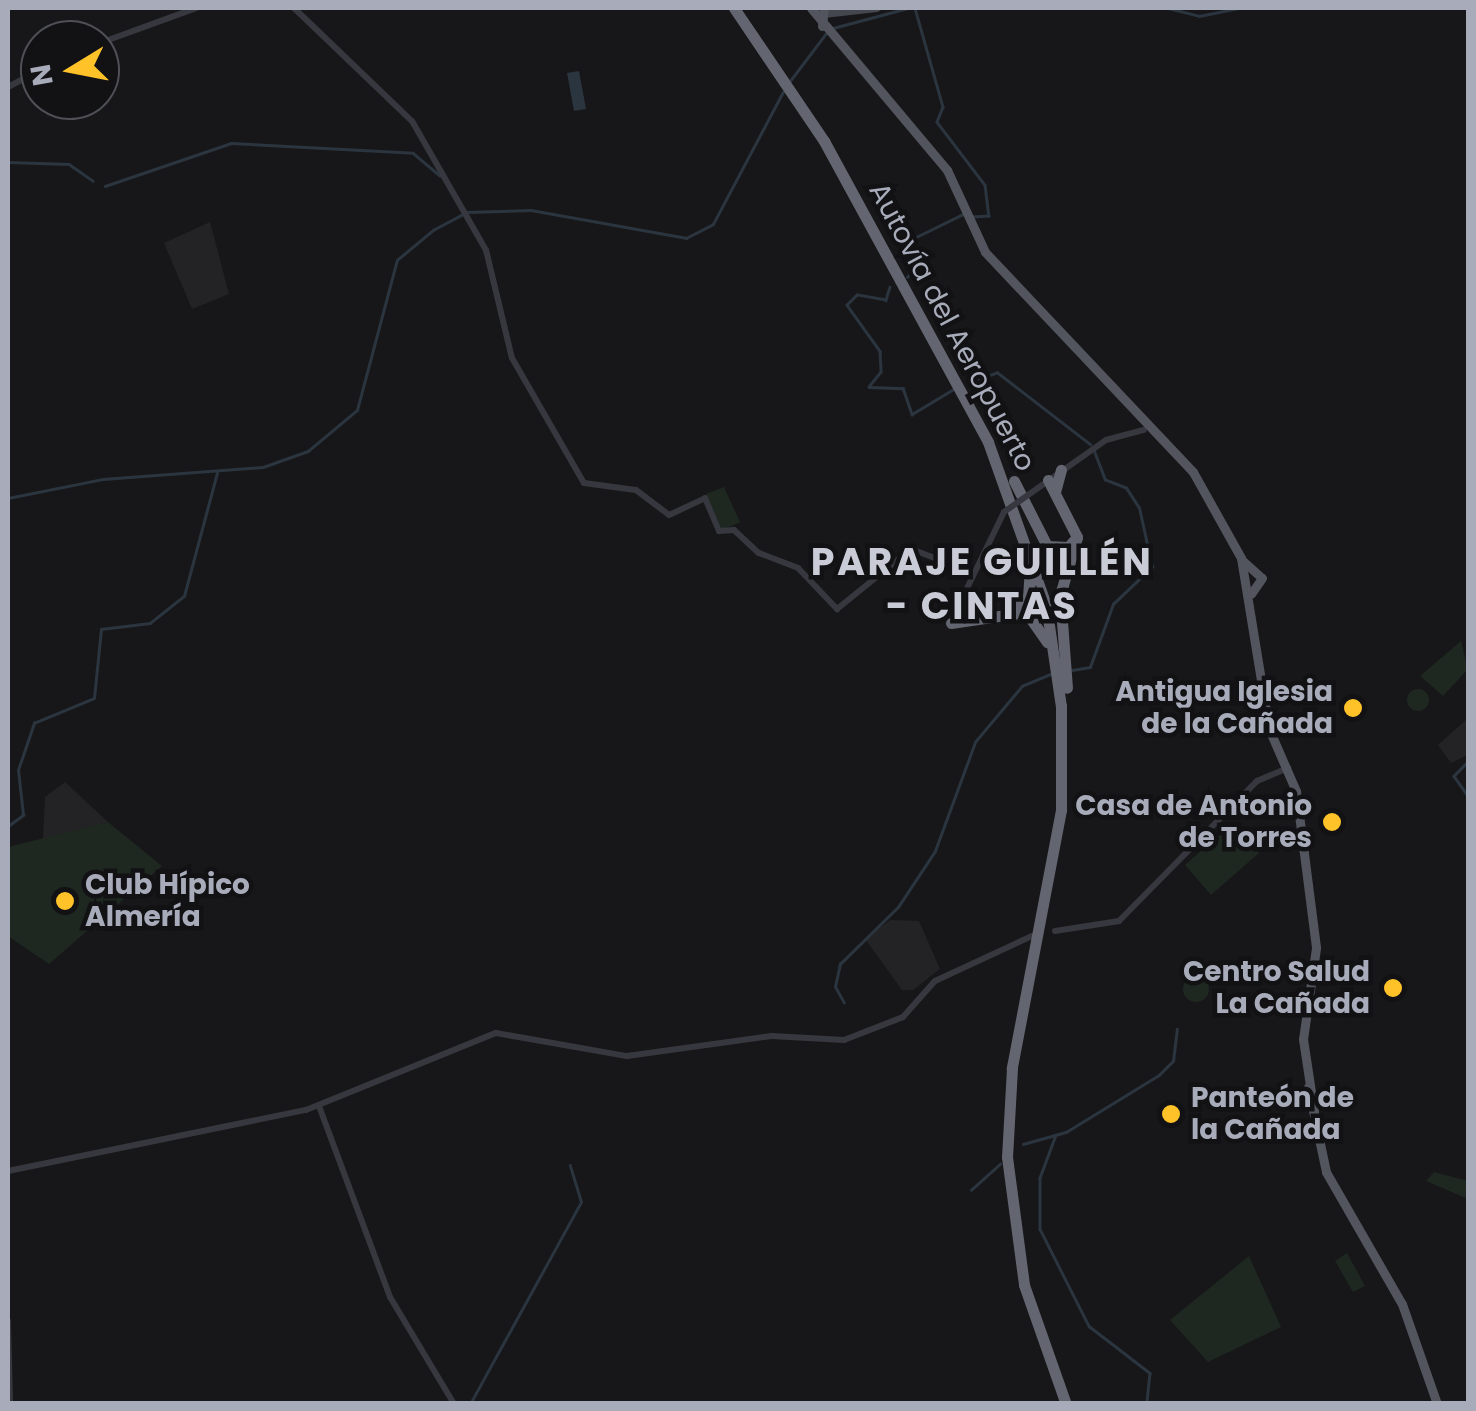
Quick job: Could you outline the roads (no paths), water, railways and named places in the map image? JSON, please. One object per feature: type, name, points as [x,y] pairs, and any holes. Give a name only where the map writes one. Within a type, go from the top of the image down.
[{"type":"highway","name":"Autovía del Aeropuerto","points":[[734,8],[791,80],[1012,494],[1046,605],[1063,735],[1056,861],[1016,1040],[1007,1138],[1024,1285],[1066,1404]]},
{"type":"highway","name":"Autovía del Aeropuerto","points":[[742,8],[791,80],[1014,481],[1046,576],[1067,692],[1068,818],[1021,1056],[1014,1156],[1030,1278],[1074,1404]]},
{"type":"highway","points":[[1061,470],[1047,487],[1077,536],[1060,594],[1067,692]]},
{"type":"highway","points":[[1014,481],[1046,546],[1068,547],[1077,536]]},
{"type":"highway","points":[[1007,610],[1025,601],[1032,582],[1012,494]]},
{"type":"highway","points":[[956,619],[1007,610],[1026,612],[1043,628],[1063,735]]},
{"type":"main road","points":[[877,8],[819,12],[832,38],[947,170],[985,252],[1145,428],[1200,481],[1241,558],[1251,583],[1269,728],[1289,767],[1316,948],[1304,1038],[1323,1173],[1404,1310],[1437,1404]]},
{"type":"street","points":[[120,36],[196,8]]},
{"type":"street","points":[[294,8],[412,120],[486,250],[512,358],[588,486],[636,490],[669,515],[705,498],[719,531],[734,530],[758,553],[798,568],[837,608],[911,550],[972,572]]},
{"type":"street","points":[[1061,470],[1145,428]]},
{"type":"street","points":[[956,619],[972,572],[1004,512],[1047,487]]},
{"type":"street","points":[[1055,932],[1112,923],[1135,906],[1159,870],[1257,781],[1289,767]]},
{"type":"street","points":[[8,1171],[306,1110],[496,1033],[626,1056],[772,1036],[844,1040],[903,1017],[934,981],[1034,935]]},
{"type":"street","points":[[325,1119],[328,1103]]},
{"type":"street","points":[[319,1106],[390,1297],[454,1404]]},
{"type":"street","points":[[306,1110],[325,1119]]},
{"type":"street","points":[[8,1321],[10,1404]]},
{"type":"waterway","points":[[833,28],[908,8]]},
{"type":"waterway","points":[[915,8],[943,107],[937,122],[985,185],[989,216],[972,217]]},
{"type":"waterway","points":[[1168,8],[1199,16],[1239,8]]},
{"type":"waterway","points":[[790,81],[827,32]]},
{"type":"waterway","points":[[8,498],[103,479],[263,467],[308,451],[357,410],[397,260],[433,230],[467,212],[531,210],[686,238],[713,224],[783,92]]},
{"type":"waterway","points":[[105,186],[231,143],[413,153],[440,176]]},
{"type":"waterway","points":[[8,162],[69,164],[93,181]]},
{"type":"waterway","points":[[907,277],[915,268],[910,240],[963,214]]},
{"type":"waterway","points":[[890,287],[886,300],[857,295],[847,305],[880,351],[881,372],[869,387],[903,388],[912,414],[952,390]]},
{"type":"waterway","points":[[969,383],[997,372],[1090,444]]},
{"type":"waterway","points":[[1072,670],[1090,667],[1113,604],[1152,567],[1139,508],[1126,488],[1105,480],[1094,451]]},
{"type":"waterway","points":[[8,826],[23,815],[18,770],[34,723],[94,698],[101,629],[150,623],[184,596],[217,473]]},
{"type":"waterway","points":[[844,1003],[835,987],[840,964],[898,907],[935,851],[975,742],[1022,686],[1050,674]]},
{"type":"waterway","points":[[1468,762],[1454,776],[1468,796]]},
{"type":"waterway","points":[[1023,1144],[1066,1132],[1159,1075],[1173,1061],[1177,1029]]},
{"type":"waterway","points":[[1056,1135],[1040,1178],[1040,1229],[1089,1326],[1150,1373],[1147,1404]]},
{"type":"waterway","points":[[971,1190],[1000,1164]]},
{"type":"waterway","points":[[470,1404],[581,1202],[570,1166]]},
{"type":"place","name":"Antigua Iglesia de la Cañada","points":[[1353,708]]},
{"type":"place","name":"Casa de Antonio de Torres","points":[[1332,822]]},
{"type":"place","name":"Club Hípico Almería","points":[[65,901]]},
{"type":"place","name":"Centro Salud La Cañada","points":[[1393,988]]},
{"type":"place","name":"Panteón de la Cañada","points":[[1171,1114]]},
{"type":"district","name":"PARAJE GUILLÉN - CINTAS","points":[[982,584]]}]
